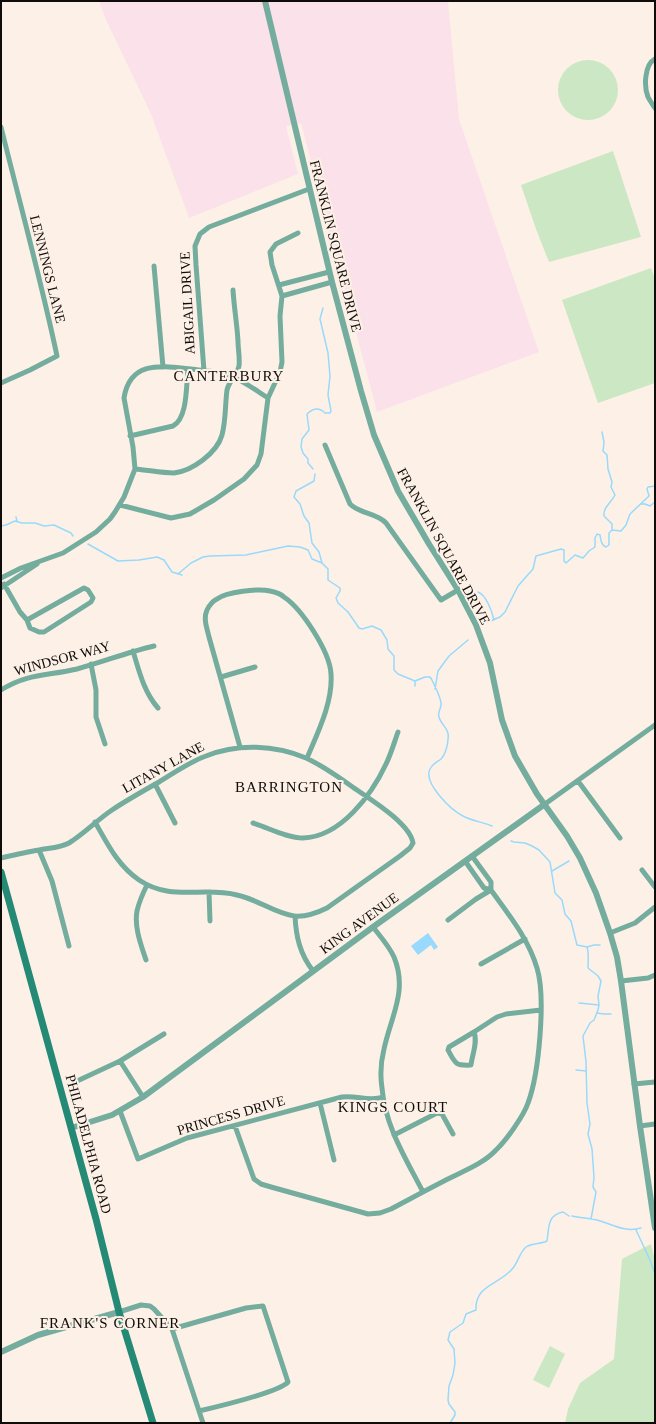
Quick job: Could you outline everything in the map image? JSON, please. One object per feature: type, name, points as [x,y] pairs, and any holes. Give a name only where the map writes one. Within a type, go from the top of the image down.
[{"type":"main road","name":"PHILADELPHIA ROAD","points":[[1,872],[96,1219],[119,1312],[153,1423]]},
{"type":"street","name":"FRANKLIN SQUARE DRIVE","points":[[265,1],[329,272],[371,427],[398,491],[458,590],[476,625],[486,651],[508,739],[526,777],[569,840],[585,868],[596,893],[610,933],[617,957],[621,981],[655,1228]]},
{"type":"street","points":[[655,59],[651,61],[646,71],[645,78],[648,95],[655,108]]},
{"type":"street","name":"LENNINGS LANE","points":[[1,127],[45,301],[57,356],[1,383]]},
{"type":"street","name":"ABIGAIL DRIVE","points":[[204,371],[196,265],[196,246],[200,234],[209,227],[309,189]]},
{"type":"street","points":[[120,505],[171,518],[190,514],[219,497],[254,469],[260,459],[268,398],[280,372],[282,362],[280,316],[282,296],[270,256],[272,248],[276,244],[298,233]]},
{"type":"street","points":[[154,266],[163,367]]},
{"type":"street","points":[[279,285],[329,272]]},
{"type":"street","points":[[282,296],[332,282]]},
{"type":"street","points":[[135,469],[175,473],[188,469],[213,452],[217,446],[224,424],[227,390],[234,377],[239,361],[233,290]]},
{"type":"street","points":[[27,620],[81,589],[88,590],[93,598],[91,602],[44,632],[38,632],[32,629],[29,625],[3,587],[1,579],[21,568],[63,553],[96,532],[110,520],[120,505],[135,469],[124,398],[125,390],[132,377],[142,370],[163,367],[223,373],[234,377],[268,398]]},
{"type":"street","points":[[130,436],[177,424],[180,421],[184,408],[188,369]]},
{"type":"street","points":[[325,444],[350,504],[357,509],[386,522],[441,600],[458,590]]},
{"type":"street","points":[[3,587],[44,559]]},
{"type":"street","points":[[240,747],[205,618],[207,611],[212,604],[218,598],[225,595],[256,590],[271,591],[284,597],[290,602],[320,640],[330,661],[330,691],[323,717],[307,758]]},
{"type":"street","name":"WINDSOR WAY","points":[[1,690],[18,680],[65,672],[154,646]]},
{"type":"street","points":[[133,651],[145,688],[152,702],[158,708]]},
{"type":"street","points":[[91,664],[96,690],[96,717],[105,744]]},
{"type":"street","points":[[221,677],[255,667]]},
{"type":"street","name":"KING AVENUE","points":[[71,1128],[104,1118],[143,1097],[373,927],[655,725]]},
{"type":"street","points":[[253,824],[301,838],[312,837],[328,832],[352,813],[367,797],[386,763],[398,732]]},
{"type":"street","name":"LITANY LANE","points":[[1,858],[68,843],[112,810],[206,756],[240,747],[278,749],[307,758],[333,773],[401,824],[409,833],[413,843],[410,848],[400,856],[327,908],[314,914],[295,916]]},
{"type":"street","points":[[578,780],[620,838]]},
{"type":"street","points":[[155,784],[175,823]]},
{"type":"street","points":[[96,822],[123,867],[147,885],[172,893],[209,892],[228,893],[243,896],[280,912],[295,916],[299,946],[313,971]]},
{"type":"street","points":[[39,850],[52,881],[69,946]]},
{"type":"street","points":[[235,1126],[251,1173],[256,1181],[261,1184],[368,1214],[380,1213],[391,1209],[487,1158],[504,1142],[528,1105],[534,1086],[541,1010],[541,991],[537,969],[525,938],[491,890],[491,882],[472,856]]},
{"type":"street","points":[[465,861],[484,888],[491,890]]},
{"type":"street","points":[[642,870],[655,887]]},
{"type":"street","points":[[146,960],[139,936],[136,916],[138,906],[147,885]]},
{"type":"street","points":[[448,920],[476,899],[491,890]]},
{"type":"street","points":[[209,892],[210,921]]},
{"type":"street","points":[[610,933],[635,923],[655,907]]},
{"type":"street","points":[[373,927],[394,957],[400,981],[399,997],[386,1039],[382,1061],[381,1075],[383,1097],[388,1119],[394,1135],[423,1192]]},
{"type":"street","points":[[481,964],[525,938]]},
{"type":"street","points":[[621,981],[648,978],[655,975]]},
{"type":"street","points":[[474,1032],[475,1041],[471,1065],[458,1065],[448,1050],[449,1047],[497,1017],[506,1014],[541,1010]]},
{"type":"street","points":[[75,1082],[120,1061],[164,1034]]},
{"type":"street","points":[[120,1061],[143,1097]]},
{"type":"street","points":[[634,1084],[655,1082]]},
{"type":"street","name":"PRINCESS DRIVE","points":[[120,1110],[138,1159],[187,1138],[320,1103],[349,1096],[374,1100],[383,1097]]},
{"type":"street","points":[[320,1103],[334,1160]]},
{"type":"street","points":[[394,1135],[437,1113],[442,1114],[453,1134]]},
{"type":"street","points":[[640,1126],[655,1124]]},
{"type":"street","points":[[1,1352],[38,1335],[141,1305],[150,1306],[172,1329],[203,1423]]},
{"type":"street","points":[[172,1329],[246,1308],[263,1306],[270,1326],[288,1382],[286,1385],[199,1411]]},
{"type":"shaded area","points":[[99,1],[448,1],[459,119],[539,352],[377,412],[301,123],[286,126],[298,174],[189,218],[151,114],[106,20]]},
{"type":"green space","points":[[588,60],[604,65],[609,69],[613,74],[618,90],[613,106],[609,111],[604,115],[588,120],[572,115],[567,111],[563,106],[558,90],[563,74],[567,69],[572,65]]},
{"type":"green space","points":[[613,151],[641,237],[549,262],[521,185]]},
{"type":"green space","points":[[651,268],[655,279],[655,383],[598,403],[562,300]]},
{"type":"green space","points":[[651,1244],[655,1260],[655,1423],[565,1423],[568,1409],[580,1383],[614,1359],[622,1259]]},
{"type":"green space","points":[[550,1346],[565,1354],[549,1388],[533,1380]]},
{"type":"water","points":[[428,933],[438,947],[434,950],[431,945],[418,955],[411,946]]},
{"type":"waterway","points":[[313,469],[308,463],[308,459],[303,453],[301,447],[302,439],[309,430],[307,414],[316,409],[325,413],[330,413],[331,411],[328,395],[330,376],[328,353],[320,319],[323,308]]},
{"type":"waterway","points":[[488,622],[500,617],[505,612],[518,586],[533,569],[536,556],[561,549],[564,550],[564,561],[566,563],[575,555],[583,558],[595,547],[595,538],[597,534],[600,535],[603,545],[606,547],[609,545],[609,533],[612,530],[612,524],[604,516],[604,513],[615,495],[611,487],[612,482],[608,469],[607,455],[603,451],[604,442],[602,432]]},
{"type":"waterway","points":[[315,474],[314,481],[296,491],[294,497],[300,504],[304,516],[309,523],[312,543],[319,552],[322,563]]},
{"type":"waterway","points":[[612,530],[621,531],[626,525],[630,514],[649,496],[647,489],[648,487],[655,486]]},
{"type":"waterway","points":[[641,504],[650,506],[655,502]]},
{"type":"waterway","points":[[16,517],[17,521]]},
{"type":"waterway","points":[[1,526],[15,521],[22,523],[35,523],[44,526],[54,525],[71,533],[73,536]]},
{"type":"waterway","points":[[88,544],[118,561],[157,557],[164,560],[172,572],[182,575]]},
{"type":"waterway","points":[[178,574],[191,563],[203,557],[246,555],[288,546],[300,547],[308,550],[312,559],[322,563],[328,569],[328,580],[340,588],[336,598],[338,603],[348,612],[359,628],[362,629],[372,626],[381,630],[387,640],[388,649],[394,656],[394,670],[398,674],[415,681]]},
{"type":"waterway","points":[[478,592],[484,596],[494,620]]},
{"type":"waterway","points":[[435,689],[438,671],[449,656],[468,640]]},
{"type":"waterway","points":[[415,681],[425,677],[430,677],[432,680],[439,694],[441,705],[439,717],[448,732],[447,747],[444,755],[430,769],[429,775],[434,788],[439,796],[458,813],[470,819],[492,826]]},
{"type":"waterway","points":[[415,681],[415,686]]},
{"type":"waterway","points":[[511,841],[525,843],[532,846],[539,850],[550,862],[555,893],[562,900],[565,914],[571,921],[577,945],[587,947],[600,945]]},
{"type":"waterway","points":[[552,871],[569,861]]},
{"type":"waterway","points":[[587,947],[588,968],[598,976],[601,981],[598,996],[598,1010],[594,1020],[590,1023],[583,1036],[586,1062],[587,1103],[590,1124],[588,1134],[592,1149],[594,1177],[593,1187],[596,1192],[591,1219]]},
{"type":"waterway","points":[[579,1003],[599,1005]]},
{"type":"waterway","points":[[597,1013],[611,1014]]},
{"type":"waterway","points":[[576,1070],[586,1071]]},
{"type":"waterway","points":[[450,1423],[455,1415],[455,1412],[448,1400],[449,1386],[455,1363],[454,1349],[448,1340],[450,1332],[463,1323],[466,1314],[476,1310],[477,1301],[480,1295],[489,1286],[508,1274],[515,1266],[526,1247],[547,1241],[551,1219],[554,1216],[563,1212],[569,1216]]},
{"type":"waterway","points":[[572,1216],[597,1220],[624,1229],[641,1228]]},
{"type":"waterway","points":[[636,1230],[655,1274]]},
{"type":"district","name":"CANTERBURY","points":[[229,376]]},
{"type":"district","name":"BARRINGTON","points":[[289,787]]},
{"type":"district","name":"KINGS COURT","points":[[393,1107]]},
{"type":"district","name":"FRANK'S CORNER","points":[[110,1323]]}]
